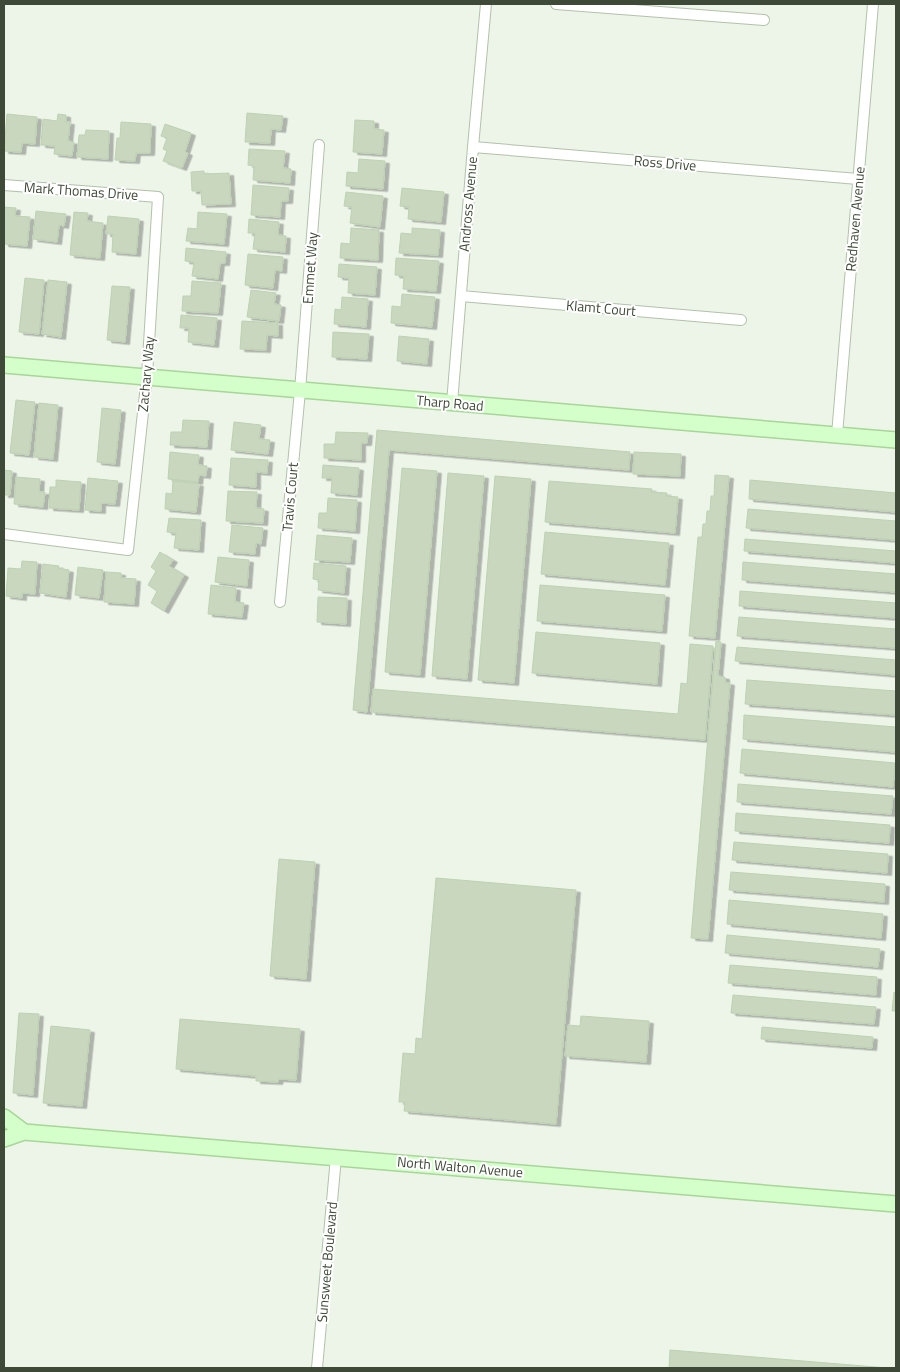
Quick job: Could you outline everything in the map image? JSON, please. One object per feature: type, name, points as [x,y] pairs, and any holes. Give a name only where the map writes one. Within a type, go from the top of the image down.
[{"type":"main road","name":"Tharp Road","points":[[4,365],[896,440]]},
{"type":"main road","points":[[4,1118],[24,1132]]},
{"type":"main road","name":"North Walton Avenue","points":[[4,1139],[24,1132],[896,1204]]},
{"type":"street","name":"Andross Avenue","points":[[452,404],[486,4]]},
{"type":"street","points":[[556,4],[764,20]]},
{"type":"street","name":"Redhaven Avenue","points":[[837,435],[874,4]]},
{"type":"street","name":"Emmet Way","points":[[300,391],[319,144]]},
{"type":"street","name":"Ross Drive","points":[[473,147],[858,179]]},
{"type":"street","name":"Mark Thomas Drive","points":[[4,185],[158,197]]},
{"type":"street","name":"Zachary Way","points":[[4,534],[128,550],[147,376],[158,197]]},
{"type":"street","name":"Klamt Court","points":[[461,296],[741,320]]},
{"type":"street","name":"Travis Court","points":[[280,602],[300,391]]},
{"type":"street","name":"Sunsweet Boulevard","points":[[317,1368],[336,1157]]},
{"type":"building","points":[[247,113],[283,116],[281,130],[271,129],[270,143],[245,142]]},
{"type":"building","points":[[7,114],[37,117],[35,144],[22,143],[21,152],[4,151]]},
{"type":"building","points":[[58,114],[66,115],[66,122],[70,122],[68,141],[74,142],[72,156],[54,154],[55,146],[41,145],[43,119],[57,121]]},
{"type":"building","points":[[355,120],[374,121],[374,129],[384,130],[382,154],[353,152]]},
{"type":"building","points":[[121,122],[151,124],[150,153],[136,153],[135,161],[115,160],[117,138],[120,138]]},
{"type":"building","points":[[165,124],[191,133],[185,152],[188,153],[182,168],[163,161],[167,151],[163,149],[167,138],[161,136]]},
{"type":"building","points":[[86,130],[109,131],[108,159],[77,157],[79,135],[85,135]]},
{"type":"building","points":[[249,149],[285,151],[283,168],[291,169],[290,183],[253,180],[254,166],[248,165]]},
{"type":"building","points":[[359,159],[385,161],[383,189],[346,186],[347,172],[358,173]]},
{"type":"building","points":[[204,171],[204,174],[229,173],[231,204],[202,205],[201,191],[192,191],[191,172]]},
{"type":"building","points":[[253,185],[289,188],[288,201],[281,201],[280,217],[251,215]]},
{"type":"building","points":[[402,188],[444,192],[441,222],[408,219],[409,207],[400,206]]},
{"type":"building","points":[[346,192],[383,196],[380,227],[350,223],[352,207],[344,206]]},
{"type":"building","points":[[4,207],[16,208],[15,216],[30,217],[27,246],[4,244]]},
{"type":"building","points":[[36,211],[66,214],[64,226],[59,225],[57,242],[33,239]]},
{"type":"building","points":[[74,212],[88,213],[87,221],[103,223],[100,258],[70,255]]},
{"type":"building","points":[[198,212],[227,214],[224,244],[186,241],[188,228],[197,229]]},
{"type":"building","points":[[108,216],[139,219],[136,254],[112,252],[113,234],[106,234]]},
{"type":"building","points":[[249,219],[279,222],[278,235],[286,236],[285,252],[253,249],[255,233],[248,233]]},
{"type":"building","points":[[351,228],[379,230],[378,260],[340,258],[341,243],[350,244]]},
{"type":"building","points":[[412,228],[440,230],[438,255],[399,253],[401,233],[412,234]]},
{"type":"building","points":[[186,248],[226,252],[225,263],[220,263],[218,279],[192,276],[194,262],[185,261]]},
{"type":"building","points":[[248,254],[283,257],[282,271],[275,270],[273,288],[245,285]]},
{"type":"building","points":[[396,258],[439,261],[436,291],[403,289],[404,276],[395,275]]},
{"type":"building","points":[[339,264],[377,267],[375,295],[348,293],[349,278],[338,277]]},
{"type":"building","points":[[25,278],[44,280],[39,334],[19,332]]},
{"type":"building","points":[[48,280],[67,282],[61,337],[42,334]]},
{"type":"building","points":[[192,281],[221,283],[218,313],[182,311],[183,296],[191,296]]},
{"type":"building","points":[[112,286],[130,287],[125,342],[107,340]]},
{"type":"building","points":[[251,290],[276,293],[274,304],[281,305],[279,321],[247,317]]},
{"type":"building","points":[[402,294],[435,297],[432,327],[391,323],[392,306],[401,307]]},
{"type":"building","points":[[342,297],[368,299],[366,327],[334,324],[335,309],[341,310]]},
{"type":"building","points":[[181,315],[217,318],[214,345],[188,342],[189,328],[180,328]]},
{"type":"building","points":[[242,321],[278,323],[278,336],[267,335],[266,350],[240,349]]},
{"type":"building","points":[[333,332],[369,334],[367,359],[332,357]]},
{"type":"building","points":[[399,336],[429,339],[427,364],[397,361]]},
{"type":"building","points":[[16,400],[35,402],[29,455],[10,453]]},
{"type":"building","points":[[39,403],[58,405],[53,459],[34,457]]},
{"type":"building","points":[[102,408],[121,410],[115,464],[97,462]]},
{"type":"building","points":[[183,420],[209,421],[207,447],[170,445],[171,432],[182,432]]},
{"type":"building","points":[[234,422],[261,425],[259,439],[270,440],[268,454],[231,450]]},
{"type":"building","points":[[377,430],[630,452],[629,470],[389,450],[367,712],[353,710]]},
{"type":"building","points":[[336,432],[368,433],[367,443],[361,443],[361,460],[324,458],[324,444],[335,444]]},
{"type":"building","points":[[170,452],[199,455],[198,465],[207,466],[206,476],[199,475],[198,482],[168,479]]},
{"type":"building","points":[[634,452],[681,454],[680,476],[633,474]]},
{"type":"building","points":[[231,458],[268,460],[267,473],[256,472],[256,487],[229,485]]},
{"type":"building","points":[[323,465],[359,468],[357,495],[331,493],[332,478],[322,478]]},
{"type":"building","points":[[402,468],[437,471],[420,675],[385,672]]},
{"type":"building","points":[[4,470],[12,471],[10,495],[4,495]]},
{"type":"building","points":[[448,473],[484,476],[467,679],[432,676]]},
{"type":"building","points":[[715,475],[729,476],[715,638],[689,636],[698,537],[702,537],[707,511],[710,511],[711,496],[714,496]]},
{"type":"building","points":[[495,476],[531,479],[514,683],[478,680]]},
{"type":"building","points":[[16,477],[40,479],[39,492],[45,492],[43,507],[14,504]]},
{"type":"building","points":[[88,478],[118,481],[115,504],[101,503],[101,511],[85,510]]},
{"type":"building","points":[[56,480],[81,482],[79,510],[49,508],[50,487],[56,487]]},
{"type":"building","points":[[750,480],[896,493],[896,512],[749,499]]},
{"type":"building","points":[[173,481],[199,484],[196,512],[165,509],[166,493],[172,494]]},
{"type":"building","points":[[549,481],[652,489],[651,492],[667,493],[666,496],[678,497],[675,533],[545,522]]},
{"type":"building","points":[[228,491],[257,492],[256,508],[264,509],[263,523],[226,521]]},
{"type":"building","points":[[328,498],[357,500],[355,531],[318,528],[319,513],[327,513]]},
{"type":"building","points":[[748,509],[896,521],[896,540],[746,528]]},
{"type":"building","points":[[169,518],[201,520],[199,550],[174,548],[176,533],[167,532]]},
{"type":"building","points":[[232,525],[263,528],[261,544],[256,543],[255,554],[229,552]]},
{"type":"building","points":[[545,532],[669,543],[665,585],[541,574]]},
{"type":"building","points":[[317,535],[352,538],[350,562],[315,560]]},
{"type":"building","points":[[745,539],[896,551],[896,563],[744,551]]},
{"type":"building","points":[[160,552],[173,560],[169,566],[184,575],[164,611],[151,603],[157,591],[148,585],[156,571],[151,567]]},
{"type":"building","points":[[218,557],[249,560],[247,586],[215,582]]},
{"type":"building","points":[[22,561],[37,562],[35,594],[22,593],[22,598],[6,596],[8,568],[21,569]]},
{"type":"building","points":[[743,562],[896,574],[896,592],[742,580]]},
{"type":"building","points":[[314,563],[346,566],[344,593],[318,590],[319,580],[313,579]]},
{"type":"building","points":[[43,564],[59,566],[58,568],[69,570],[66,597],[40,593]]},
{"type":"building","points":[[78,567],[103,570],[99,598],[75,595]]},
{"type":"building","points":[[106,572],[121,573],[121,578],[136,579],[134,604],[104,602]]},
{"type":"building","points":[[211,585],[236,588],[235,602],[244,603],[242,617],[208,614]]},
{"type":"building","points":[[540,585],[665,595],[662,631],[537,621]]},
{"type":"building","points":[[740,591],[896,603],[896,618],[739,606]]},
{"type":"building","points":[[318,597],[347,598],[346,624],[317,622]]},
{"type":"building","points":[[739,617],[896,629],[896,648],[737,636]]},
{"type":"building","points":[[536,632],[660,643],[657,684],[532,673]]},
{"type":"building","points":[[716,641],[721,642],[718,676],[725,677],[725,682],[730,683],[708,939],[691,938]]},
{"type":"building","points":[[690,644],[713,646],[705,740],[371,712],[373,689],[678,714],[681,683],[687,684]]},
{"type":"building","points":[[737,647],[896,660],[896,675],[735,661]]},
{"type":"building","points":[[747,680],[896,691],[896,715],[745,704]]},
{"type":"building","points":[[744,715],[896,727],[896,752],[743,739]]},
{"type":"building","points":[[742,749],[895,763],[893,787],[740,773]]},
{"type":"building","points":[[738,784],[893,796],[891,814],[737,802]]},
{"type":"building","points":[[736,813],[890,825],[889,843],[735,831]]},
{"type":"building","points":[[734,842],[888,854],[887,873],[732,860]]},
{"type":"building","points":[[279,859],[315,862],[306,979],[270,976]]},
{"type":"building","points":[[731,872],[885,884],[884,902],[729,890]]},
{"type":"building","points":[[436,878],[576,890],[556,1124],[404,1111],[405,1102],[399,1102],[403,1053],[415,1054],[416,1038],[422,1039]]},
{"type":"building","points":[[729,900],[883,914],[881,938],[727,924]]},
{"type":"building","points":[[727,935],[880,949],[878,967],[725,953]]},
{"type":"building","points":[[730,965],[877,977],[876,995],[728,983]]},
{"type":"building","points":[[894,992],[896,993],[896,1011],[892,1011]]},
{"type":"building","points":[[733,995],[876,1007],[874,1024],[731,1013]]},
{"type":"building","points":[[19,1013],[39,1014],[33,1095],[13,1093]]},
{"type":"building","points":[[581,1016],[649,1021],[646,1062],[565,1056],[568,1025],[580,1026]]},
{"type":"building","points":[[180,1019],[300,1029],[296,1080],[279,1079],[278,1082],[256,1081],[256,1076],[176,1069]]},
{"type":"building","points":[[51,1026],[90,1030],[82,1106],[43,1103]]},
{"type":"building","points":[[762,1027],[873,1037],[872,1048],[761,1039]]},
{"type":"building","points":[[670,1350],[888,1368],[669,1368]]}]
